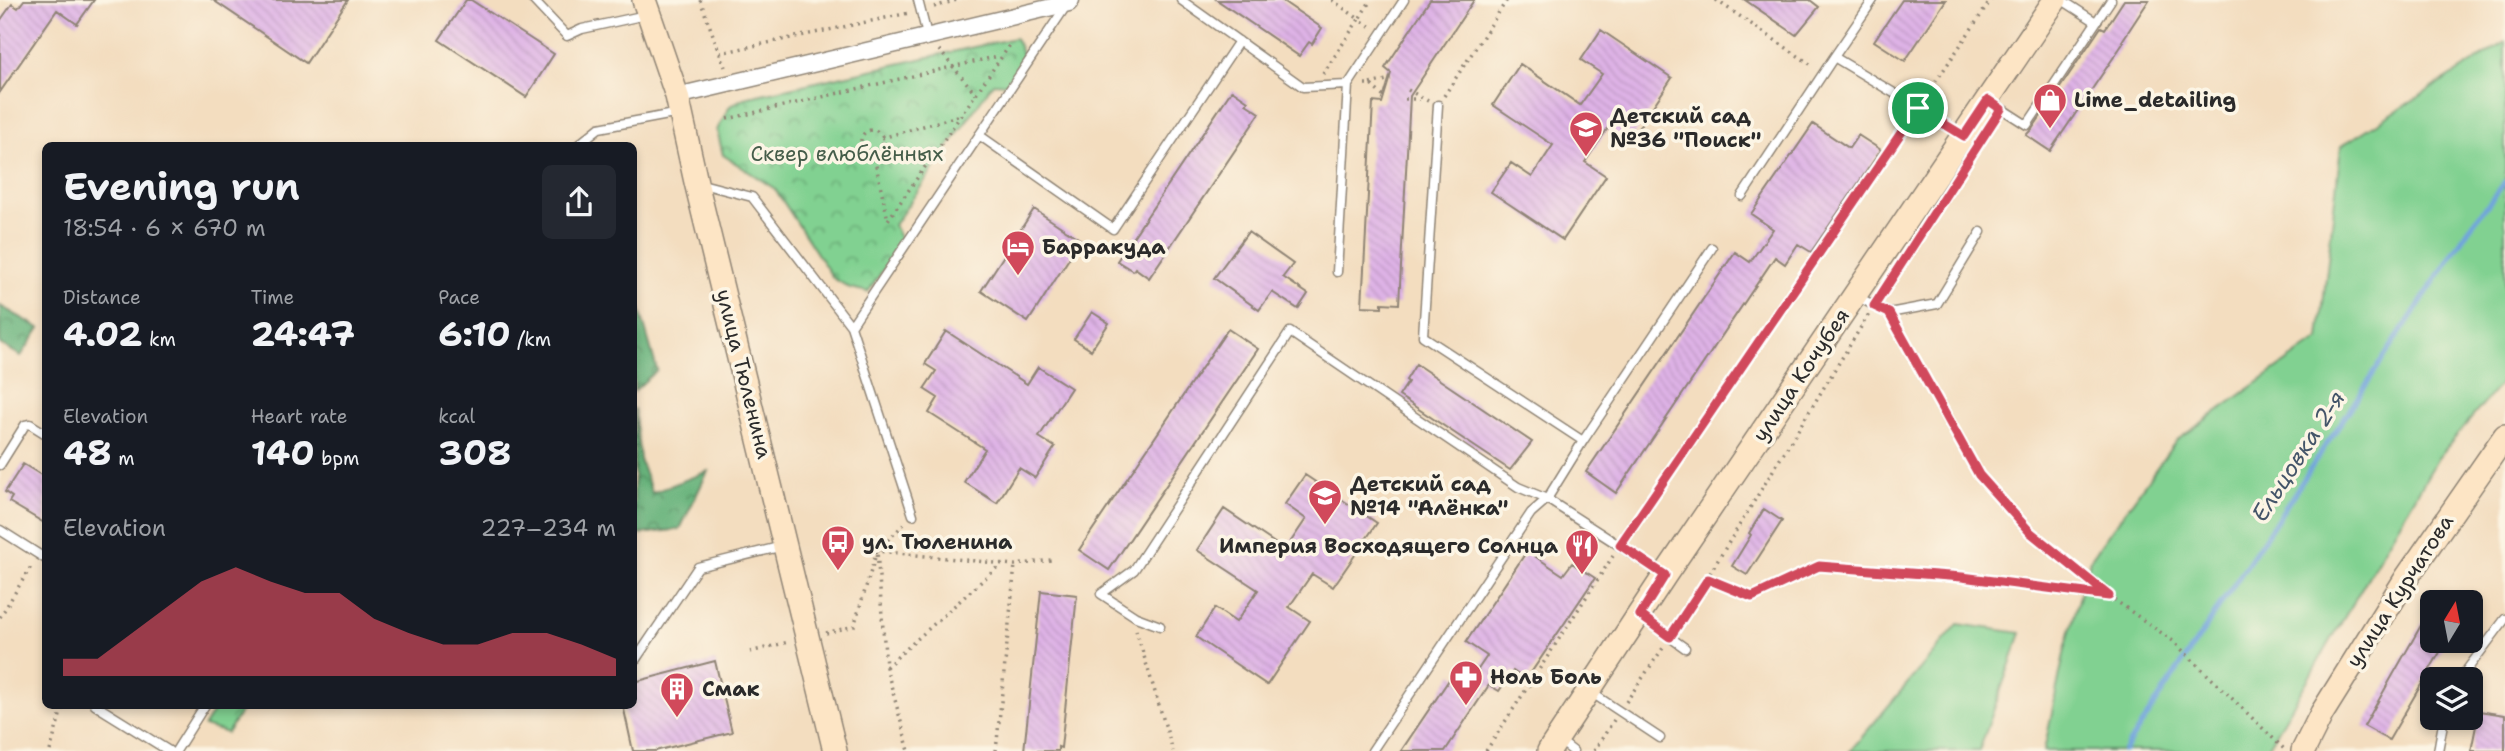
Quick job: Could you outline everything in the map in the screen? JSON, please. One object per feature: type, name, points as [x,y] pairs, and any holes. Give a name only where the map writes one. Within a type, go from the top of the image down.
[{"type":"street","name":"улица Кочубея","points":[[1560,747],[1589,691],[1665,575],[1865,301],[1964,136],[2055,0]]},
{"type":"street","points":[[679,104],[731,85],[1070,1]]},
{"type":"street","name":"улица Тюленина","points":[[647,7],[679,104],[835,751]]},
{"type":"street","name":"улица Курчатова","points":[[2303,751],[2322,713],[2407,576],[2505,436]]},
{"type":"lane","points":[[533,0],[567,36],[647,7]]},
{"type":"lane","points":[[918,0],[927,35]]},
{"type":"lane","points":[[1181,0],[1303,87],[1348,85]]},
{"type":"lane","points":[[1337,272],[1348,85],[1404,0]]},
{"type":"lane","points":[[2062,0],[2096,22]]},
{"type":"lane","points":[[1988,100],[2027,125],[2111,0]]},
{"type":"lane","points":[[851,326],[1070,1]]},
{"type":"lane","points":[[1742,196],[1871,1]]},
{"type":"lane","points":[[979,135],[1112,229],[1239,41]]},
{"type":"lane","points":[[1834,57],[1964,136]]},
{"type":"lane","points":[[582,142],[599,128],[679,104]]},
{"type":"lane","points":[[1438,104],[1423,336],[1583,441]]},
{"type":"lane","points":[[696,182],[752,197],[851,326],[913,515]]},
{"type":"lane","points":[[1865,301],[1889,313],[1937,304],[1982,232]]},
{"type":"lane","points":[[1372,751],[1531,513],[1547,499],[1712,248]]},
{"type":"lane","points":[[1160,626],[1136,617],[1101,594],[1135,570],[1290,332],[1349,376],[1518,487],[1547,499],[1665,575]]},
{"type":"lane","points":[[0,465],[25,425],[30,424],[42,432]]},
{"type":"lane","points":[[0,530],[42,556]]},
{"type":"lane","points":[[637,658],[698,567],[786,545]]},
{"type":"lane","points":[[1640,615],[1685,648]]},
{"type":"lane","points":[[2469,667],[2505,618]]},
{"type":"lane","points":[[1589,691],[1660,738]]},
{"type":"lane","points":[[101,709],[169,751]]},
{"type":"lane","points":[[176,751],[202,709]]},
{"type":"lane","points":[[2438,751],[2442,730]]},
{"type":"path","points":[[700,0],[731,85]]},
{"type":"path","points":[[720,53],[957,0]]},
{"type":"path","points":[[1332,0],[1359,19]]},
{"type":"path","points":[[1314,86],[1371,0]]},
{"type":"path","points":[[1408,90],[1422,99],[1438,104],[1507,0]]},
{"type":"path","points":[[1716,0],[1823,73]]},
{"type":"path","points":[[1486,751],[1620,545],[1991,0]]},
{"type":"path","points":[[927,35],[976,94]]},
{"type":"path","points":[[873,152],[888,220],[1012,42]]},
{"type":"path","points":[[727,119],[1001,55]]},
{"type":"path","points":[[1348,85],[1391,79]]},
{"type":"path","points":[[1370,84],[1385,98]]},
{"type":"path","points":[[1405,99],[1422,99]]},
{"type":"path","points":[[882,138],[961,115]]},
{"type":"path","points":[[874,130],[882,138],[880,149],[873,152],[861,145],[863,134],[874,130]]},
{"type":"path","points":[[1594,751],[1708,579],[1865,301]]},
{"type":"path","points":[[1889,313],[1979,475],[2030,532],[2109,596],[2173,641],[2285,751]]},
{"type":"path","points":[[854,626],[877,551],[913,515]]},
{"type":"path","points":[[877,551],[1015,565],[1051,561]]},
{"type":"path","points":[[877,551],[886,667],[909,751]]},
{"type":"path","points":[[0,617],[42,556]]},
{"type":"path","points":[[886,667],[1002,563]]},
{"type":"path","points":[[996,751],[1015,565]]},
{"type":"path","points":[[1708,579],[1752,597],[1819,566],[1962,577],[2109,596]]},
{"type":"path","points":[[1136,617],[1136,635],[1172,751]]},
{"type":"path","points":[[50,751],[62,709]]},
{"type":"green space","name":"Сквер влюблённых","points":[[1015,38],[1022,52],[1021,67],[1008,84],[993,83],[894,225],[902,242],[868,292],[850,288],[833,278],[775,189],[723,155],[717,130],[730,106],[744,98]]},
{"type":"green space","points":[[2505,42],[2505,378],[2438,458],[2266,751],[2044,751],[2065,649],[2090,560],[2176,441],[2319,339],[2341,146]]},
{"type":"green space","points":[[637,300],[657,370],[637,388]]},
{"type":"green space","points":[[0,306],[40,328],[21,356],[0,344]]},
{"type":"green space","points":[[637,434],[640,460],[652,493],[708,471],[680,529],[637,535]]},
{"type":"green space","points":[[1958,624],[2021,633],[1979,751],[1850,751]]},
{"type":"green space","points":[[215,709],[242,709],[227,733],[204,726]]},
{"type":"building","points":[[24,0],[94,0],[77,24],[57,10],[0,92],[0,21],[12,4],[18,8]]},
{"type":"building","points":[[213,0],[348,0],[306,63]]},
{"type":"building","points":[[466,0],[471,0],[554,54],[526,97],[439,40]]},
{"type":"building","points":[[1217,0],[1281,0],[1322,28],[1312,44],[1309,42],[1299,56]]},
{"type":"building","points":[[1430,0],[1474,0],[1410,96],[1399,304],[1362,306],[1373,102],[1382,103],[1391,73],[1385,68]]},
{"type":"building","points":[[1745,0],[1810,0],[1819,7],[1796,35]]},
{"type":"building","points":[[1902,0],[1946,0],[1905,61],[1874,41]]},
{"type":"building","points":[[2124,0],[2149,0],[2122,41],[2124,42],[2050,151],[2026,135],[2101,27],[2105,29]]},
{"type":"building","points":[[1601,30],[1672,78],[1629,142],[1608,128],[1585,162],[1606,176],[1563,240],[1491,192],[1511,163],[1532,177],[1553,145],[1493,105],[1520,64],[1580,105],[1602,74],[1581,60]]},
{"type":"building","points":[[1232,90],[1260,113],[1149,278],[1135,268],[1133,271],[1117,261]]},
{"type":"building","points":[[1813,124],[1849,148],[1858,135],[1881,150],[1811,252],[1798,244],[1785,264],[1775,257],[1616,493],[1586,472],[1735,252],[1750,262],[1773,229],[1751,214]]},
{"type":"building","points":[[1034,209],[1081,240],[1028,322],[981,291]]},
{"type":"building","points":[[1248,232],[1293,264],[1283,277],[1308,294],[1298,309],[1272,292],[1259,310],[1214,278]]},
{"type":"building","points":[[1092,312],[1109,323],[1091,350],[1074,339]]},
{"type":"building","points":[[1228,329],[1258,349],[1109,570],[1079,550]]},
{"type":"building","points":[[946,331],[1027,384],[1038,367],[1071,388],[1039,437],[1055,447],[1035,478],[1019,468],[997,503],[964,482],[985,449],[929,413],[938,398],[924,389],[936,371],[925,364]]},
{"type":"building","points":[[1416,364],[1532,442],[1510,470],[1399,396]]},
{"type":"building","points":[[23,464],[42,476],[42,522],[9,502],[12,497],[5,492]]},
{"type":"building","points":[[1305,475],[1377,523],[1333,587],[1312,574],[1289,607],[1310,621],[1267,685],[1196,637],[1215,608],[1236,622],[1258,590],[1197,550],[1224,509],[1285,550],[1306,519],[1285,504]]},
{"type":"building","points":[[1764,509],[1782,521],[1747,575],[1732,566]]},
{"type":"building","points":[[1527,551],[1563,575],[1572,563],[1595,578],[1526,680],[1513,671],[1499,691],[1489,685],[1445,751],[1401,751],[1453,674],[1468,684],[1487,656],[1466,642]]},
{"type":"building","points":[[1041,591],[1077,595],[1061,748],[1058,747],[1058,751],[1024,751]]},
{"type":"building","points":[[2420,627],[2420,653],[2439,653],[2431,667],[2420,667],[2420,687],[2389,740],[2364,726]]},
{"type":"building","name":"Смак","points":[[715,661],[732,732],[655,751],[633,751],[624,709],[637,709],[637,681]]},
{"type":"building","points":[[2483,712],[2505,715],[2505,751],[2471,751],[2475,730],[2483,730]]},
{"type":"waterway","name":"Ельцовка 2-я","points":[[2124,751],[2469,229],[2505,182]]},
{"type":"place","name":"Lime_detailing","points":[[2050,130]]},
{"type":"place","name":"Детский сад №36 \"Поиск\"","points":[[1586,158]]},
{"type":"place","name":"Барракуда","points":[[1018,277]]},
{"type":"place","name":"Детский сад №14 \"Алёнка\"","points":[[1325,526]]},
{"type":"place","name":"ул. Тюленина","points":[[838,572]]},
{"type":"place","name":"Империя Восходящего Солнца","points":[[1582,576]]},
{"type":"place","name":"Ноль Боль","points":[[1466,707]]},
{"type":"place","name":"Смак","points":[[677,719]]},
{"type":"route","points":[[1988,100],[2001,109],[1874,306],[1889,313],[1979,475],[2030,532],[2109,596],[1962,577],[1819,566],[1752,597],[1708,579],[1670,637],[1640,615],[1665,575],[1620,545],[1918,108],[1964,136],[1988,100]]}]
